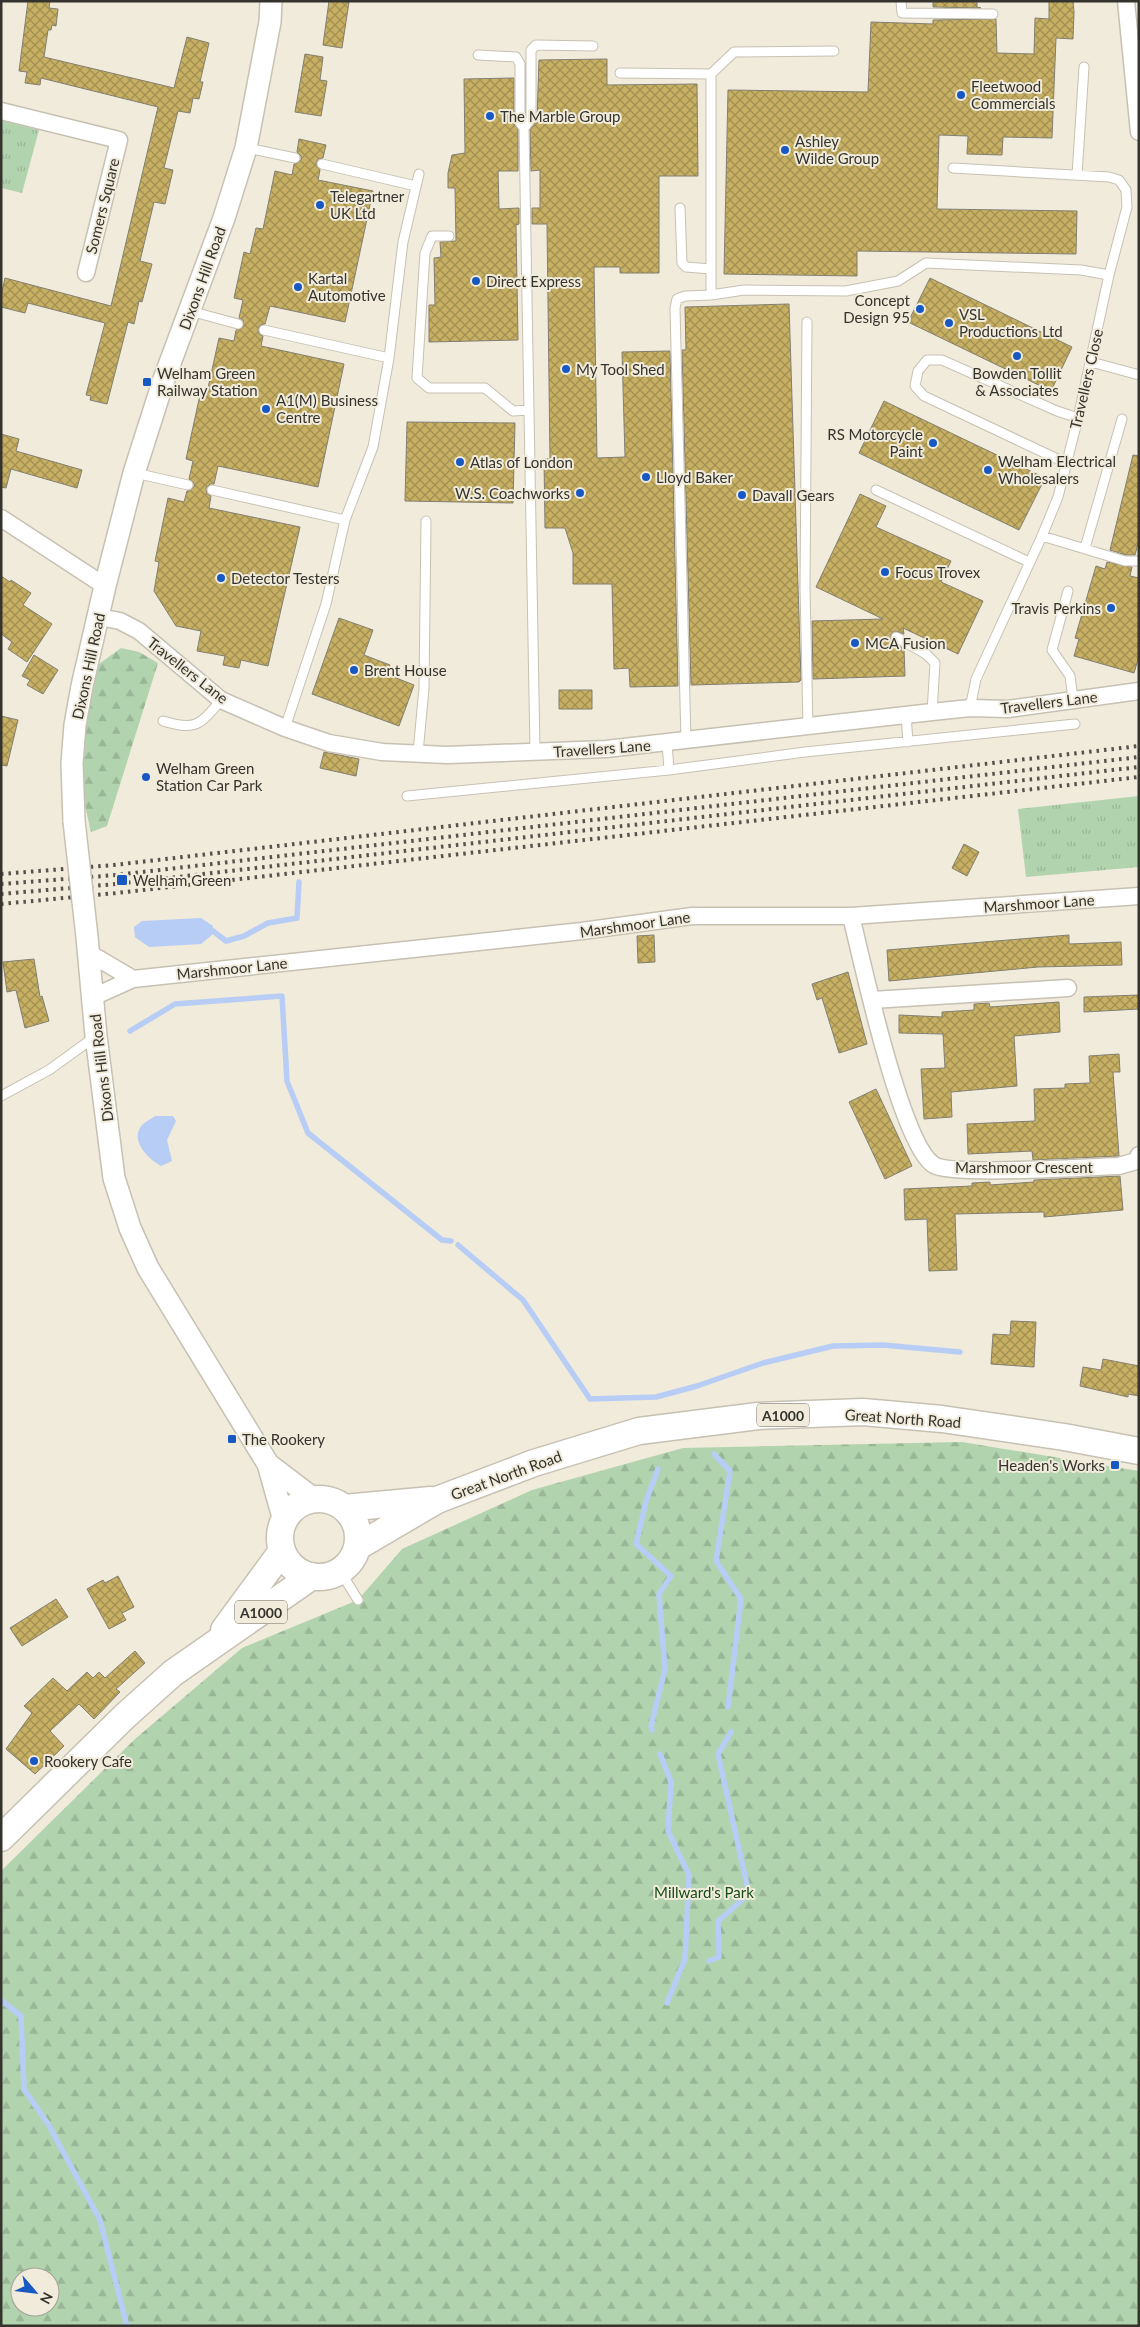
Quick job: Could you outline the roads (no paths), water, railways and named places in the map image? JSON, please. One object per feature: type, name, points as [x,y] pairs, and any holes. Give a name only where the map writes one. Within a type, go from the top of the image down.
[{"type":"main road","name":"Great North Road","points":[[357,1547],[437,1500],[534,1463],[639,1431],[758,1416],[873,1413],[952,1421],[1064,1437],[1139,1451]]},
{"type":"main road","points":[[314,1499],[328,1500],[344,1508],[353,1519],[358,1532],[357,1547],[351,1560],[340,1571],[324,1577],[300,1572],[290,1564],[282,1551],[280,1536],[284,1521],[290,1512],[302,1503],[314,1499]]},
{"type":"main road","name":"Great North Road","points":[[344,1508],[437,1500]]},
{"type":"main road","name":"A1000","points":[[210,1648],[282,1551]]},
{"type":"main road","name":"A1000","points":[[1,1838],[173,1672],[312,1576]]},
{"type":"street","name":"Dixons Hill Road","points":[[271,1],[268,31],[246,148],[224,218],[164,379],[134,474],[82,686],[75,725],[72,763],[74,821],[96,1036],[114,1178],[130,1228],[148,1268],[268,1464],[284,1521]]},
{"type":"street","points":[[1126,1],[1134,101],[1139,132]]},
{"type":"street","name":"Somers Square","points":[[1,111],[119,140],[86,273]]},
{"type":"street","points":[[1,518],[105,586]]},
{"type":"street","name":"Travellers Lane","points":[[99,617],[120,621],[139,631],[221,700],[285,728],[329,742],[382,752],[447,755],[606,749],[970,708],[1008,710],[1073,699],[1139,691]]},
{"type":"street","name":"Marshmoor Lane","points":[[93,997],[133,979],[582,931],[692,916],[850,916],[1139,896]]},
{"type":"street","name":"Marshmoor Crescent","points":[[850,916],[908,1127],[920,1152],[934,1166],[966,1170],[1119,1166],[1136,1161],[1139,1155]]},
{"type":"street","points":[[88,945],[133,979]]},
{"type":"street","points":[[872,1000],[1068,988]]},
{"type":"street","name":"Dixons Hill Road","points":[[268,1464],[314,1499]]},
{"type":"lane","points":[[901,1],[902,12],[993,14]]},
{"type":"lane","points":[[524,128],[531,119],[532,50],[536,45],[593,46]]},
{"type":"lane","points":[[620,73],[711,74],[734,52],[834,51]]},
{"type":"lane","points":[[478,54],[516,57],[520,64],[520,123],[524,128],[536,752]]},
{"type":"lane","points":[[1077,175],[1084,67]]},
{"type":"lane","points":[[711,74],[711,295]]},
{"type":"lane","points":[[246,148],[295,158]]},
{"type":"lane","points":[[322,164],[416,186]]},
{"type":"lane","name":"Travellers Close","points":[[954,168],[1094,176],[1119,180],[1126,190],[1127,207],[1109,275],[1091,362],[1058,497],[976,679],[970,708]]},
{"type":"lane","points":[[285,728],[326,604],[344,520],[373,446],[389,358],[403,242],[419,174]]},
{"type":"lane","points":[[680,208],[682,263],[686,267],[711,269]]},
{"type":"lane","points":[[449,236],[432,236],[426,253],[417,378],[429,388],[485,388],[513,411],[529,410]]},
{"type":"lane","points":[[686,741],[675,308],[677,300],[684,296],[711,295],[744,290],[846,291],[898,281],[926,263],[1081,270],[1109,275]]},
{"type":"lane","points":[[190,311],[238,324]]},
{"type":"lane","points":[[807,322],[804,588],[808,727]]},
{"type":"lane","points":[[264,330],[389,358]]},
{"type":"lane","points":[[1066,463],[924,396],[915,386],[918,371],[927,360],[942,360],[1057,411],[1078,418]]},
{"type":"lane","points":[[1091,362],[1139,375]]},
{"type":"lane","points":[[1085,548],[1122,419]]},
{"type":"lane","points":[[134,474],[188,485]]},
{"type":"lane","points":[[212,490],[344,520]]},
{"type":"lane","points":[[876,490],[1029,562]]},
{"type":"lane","points":[[418,753],[424,688],[426,521]]},
{"type":"lane","points":[[1042,536],[1125,561],[1139,561]]},
{"type":"lane","points":[[1068,591],[1052,650],[1070,676],[1073,699]]},
{"type":"lane","points":[[896,637],[926,654],[935,663],[932,712]]},
{"type":"lane","points":[[163,721],[185,728],[207,722],[221,700]]},
{"type":"lane","points":[[906,715],[908,742]]},
{"type":"lane","points":[[407,796],[669,770],[1074,724]]},
{"type":"lane","points":[[667,743],[669,770]]},
{"type":"lane","points":[[1,1096],[49,1070],[96,1036]]},
{"type":"lane","points":[[340,1571],[358,1600]]},
{"type":"water","points":[[201,918],[213,926],[212,935],[201,944],[149,947],[135,937],[134,927],[142,921]]},
{"type":"water","points":[[155,1116],[173,1116],[176,1121],[167,1140],[172,1161],[161,1166],[146,1154],[139,1143],[138,1137],[142,1125]]},
{"type":"waterway","points":[[213,931],[226,941],[244,936],[268,923],[297,918],[299,882]]},
{"type":"waterway","points":[[130,1031],[175,1004],[282,996],[287,1081],[308,1133],[442,1240],[451,1241]]},
{"type":"waterway","points":[[458,1245],[523,1300],[590,1399],[656,1397],[697,1386],[763,1363],[833,1346],[883,1345],[960,1352]]},
{"type":"waterway","points":[[714,1454],[730,1471],[716,1561],[741,1599],[728,1707]]},
{"type":"waterway","points":[[652,1730],[651,1726],[665,1669],[659,1594],[671,1576],[636,1544],[646,1501],[658,1469]]},
{"type":"waterway","points":[[709,1961],[719,1957],[718,1921],[749,1894],[718,1754],[731,1732]]},
{"type":"waterway","points":[[660,1754],[671,1782],[668,1831],[689,1875],[685,1959],[667,2003]]},
{"type":"waterway","points":[[1,2000],[21,2016],[24,2089],[48,2124],[100,2220],[127,2326]]},
{"type":"railway","points":[[1,874],[114,865],[1139,746]]},
{"type":"railway","points":[[1,884],[116,875],[1139,757]]},
{"type":"railway","points":[[1,894],[116,884],[1139,767]]},
{"type":"railway","points":[[1,904],[117,893],[1139,777]]},
{"type":"place","name":"Fleetwood Commercials","points":[[961,95]]},
{"type":"place","name":"The Marble Group","points":[[490,116]]},
{"type":"place","name":"Ashley Wilde Group","points":[[785,150]]},
{"type":"place","name":"Telegartner UK Ltd","points":[[320,205]]},
{"type":"place","name":"Direct Express","points":[[476,281]]},
{"type":"place","name":"Kartal Automotive","points":[[298,287]]},
{"type":"place","name":"Concept Design 95","points":[[920,309]]},
{"type":"place","name":"VSL Productions Ltd","points":[[949,323]]},
{"type":"place","name":"Bowden Tollit & Associates","points":[[1017,356]]},
{"type":"place","name":"My Tool Shed","points":[[566,369]]},
{"type":"place","name":"Welham Green Railway Station","points":[[147,382]]},
{"type":"place","name":"A1(M) Business Centre","points":[[266,409]]},
{"type":"place","name":"RS Motorcycle Paint","points":[[933,443]]},
{"type":"place","name":"Atlas of London","points":[[460,462]]},
{"type":"place","name":"Welham Electrical Wholesalers","points":[[988,470]]},
{"type":"place","name":"Lloyd Baker","points":[[646,477]]},
{"type":"place","name":"W.S. Coachworks","points":[[580,493]]},
{"type":"place","name":"Davall Gears","points":[[742,495]]},
{"type":"place","name":"Focus Trovex","points":[[885,572]]},
{"type":"place","name":"Detector Testers","points":[[221,578]]},
{"type":"place","name":"Travis Perkins","points":[[1111,608]]},
{"type":"place","name":"MCA Fusion","points":[[855,643]]},
{"type":"place","name":"Brent House","points":[[354,670]]},
{"type":"place","name":"Welham Green Station Car Park","points":[[146,777]]},
{"type":"place","name":"Welham Green","points":[[122,880]]},
{"type":"place","name":"The Rookery","points":[[232,1439]]},
{"type":"place","name":"Headen's Works","points":[[1115,1465]]},
{"type":"place","name":"Rookery Cafe","points":[[34,1761]]},
{"type":"park label","name":"Millward's Park","points":[[704,1892]]}]
